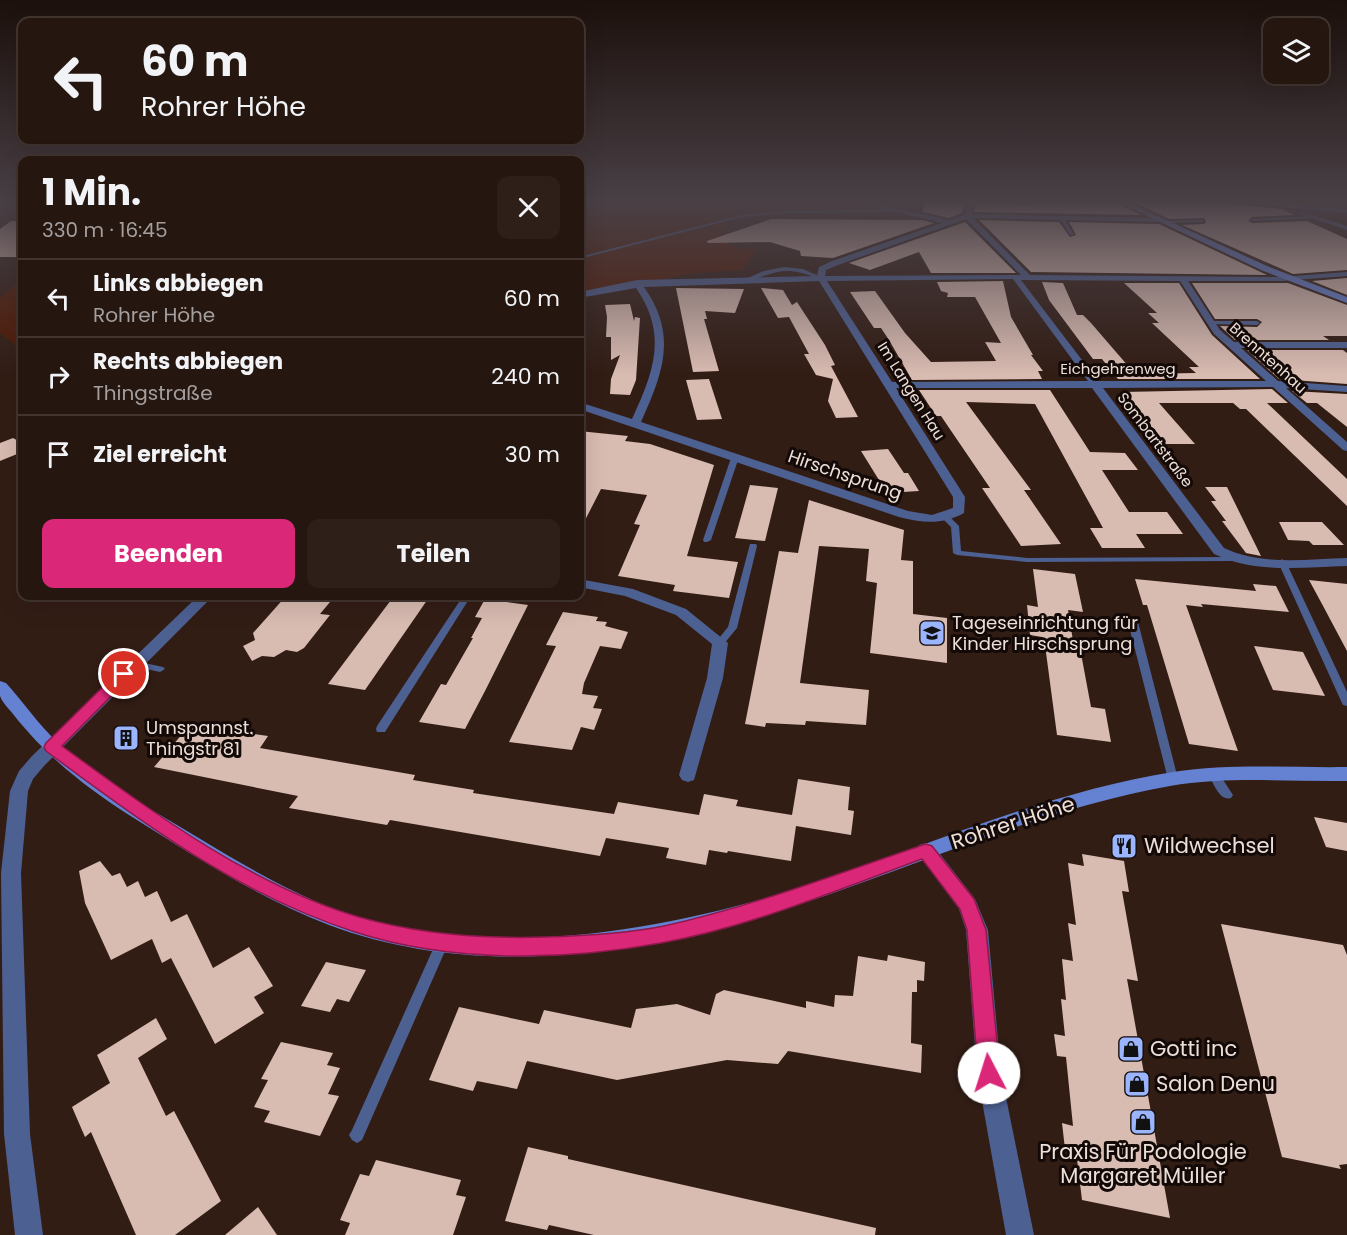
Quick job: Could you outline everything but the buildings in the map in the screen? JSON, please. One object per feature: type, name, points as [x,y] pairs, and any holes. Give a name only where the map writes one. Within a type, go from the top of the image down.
[{"type":"street","points":[[821,278],[822,269],[847,259]]},
{"type":"street","points":[[1009,259],[1029,278]]},
{"type":"street","points":[[1246,259],[1347,300]]},
{"type":"street","points":[[584,294],[637,283],[746,279],[1183,279],[1289,278],[1347,274]]},
{"type":"street","name":"Im Langen Hau","points":[[821,278],[959,496],[959,510],[946,518]]},
{"type":"street","name":"Sombartstraße","points":[[1016,278],[1219,551],[1231,559]]},
{"type":"street","name":"Brenntenhau","points":[[1183,279],[1211,323],[1230,345],[1347,448]]},
{"type":"street","points":[[635,423],[652,386],[662,347],[655,309],[637,283]]},
{"type":"street","points":[[1230,345],[1347,345]]},
{"type":"street","name":"Eichgehrenweg","points":[[889,385],[1273,384],[1347,389]]},
{"type":"street","name":"Hirschsprung","points":[[584,407],[903,514],[928,519],[946,518]]},
{"type":"street","points":[[1231,559],[1347,562]]},
{"type":"street","points":[[584,584],[628,592],[681,612],[720,643],[715,678],[688,775]]},
{"type":"street","points":[[29,1235],[17,1134],[11,873],[19,791],[24,776],[202,600]]},
{"type":"street","name":"Rohrer Höhe","points":[[0,687],[52,747],[141,813],[244,876],[298,902],[357,925],[443,942],[514,946],[588,944],[662,935],[730,918],[799,896],[926,851],[1110,792],[1173,778],[1214,774],[1347,774]]},
{"type":"street","points":[[926,851],[968,905],[977,930],[989,1073],[1020,1235]]},
{"type":"lane","points":[[1211,323],[1257,323]]},
{"type":"lane","points":[[707,540],[735,457]]},
{"type":"lane","points":[[946,518],[956,526],[957,553],[1027,560],[1231,559]]},
{"type":"lane","points":[[720,643],[732,628],[753,546]]},
{"type":"lane","points":[[1282,562],[1347,704]]},
{"type":"lane","points":[[381,729],[464,600]]},
{"type":"lane","points":[[1132,622],[1173,778]]},
{"type":"lane","points":[[135,664],[160,669]]},
{"type":"lane","points":[[1214,774],[1227,795]]},
{"type":"lane","points":[[357,1135],[443,942]]},
{"type":"shaded area","points":[[584,259],[750,259],[742,270],[695,273],[584,294]]},
{"type":"shaded area","points":[[18,282],[18,350],[0,333],[0,298]]},
{"type":"place","name":"Tageseinrichtung für Kinder Hirschsprung","points":[[932,633]]},
{"type":"place","name":"Umspannst. Thingstr 81","points":[[126,738]]},
{"type":"place","name":"Wildwechsel","points":[[1124,846]]},
{"type":"place","name":"Gotti inc","points":[[1131,1049]]},
{"type":"place","name":"Salon Denu","points":[[1137,1084]]},
{"type":"place","name":"Praxis Für Podologie Margaret Müller","points":[[1143,1122]]},
{"type":"route","points":[[124,674],[52,747],[141,813],[244,876],[298,902],[357,925],[408,937],[443,942],[514,946],[588,944],[662,935],[730,918],[926,851],[968,905],[977,930],[989,1073]]}]
